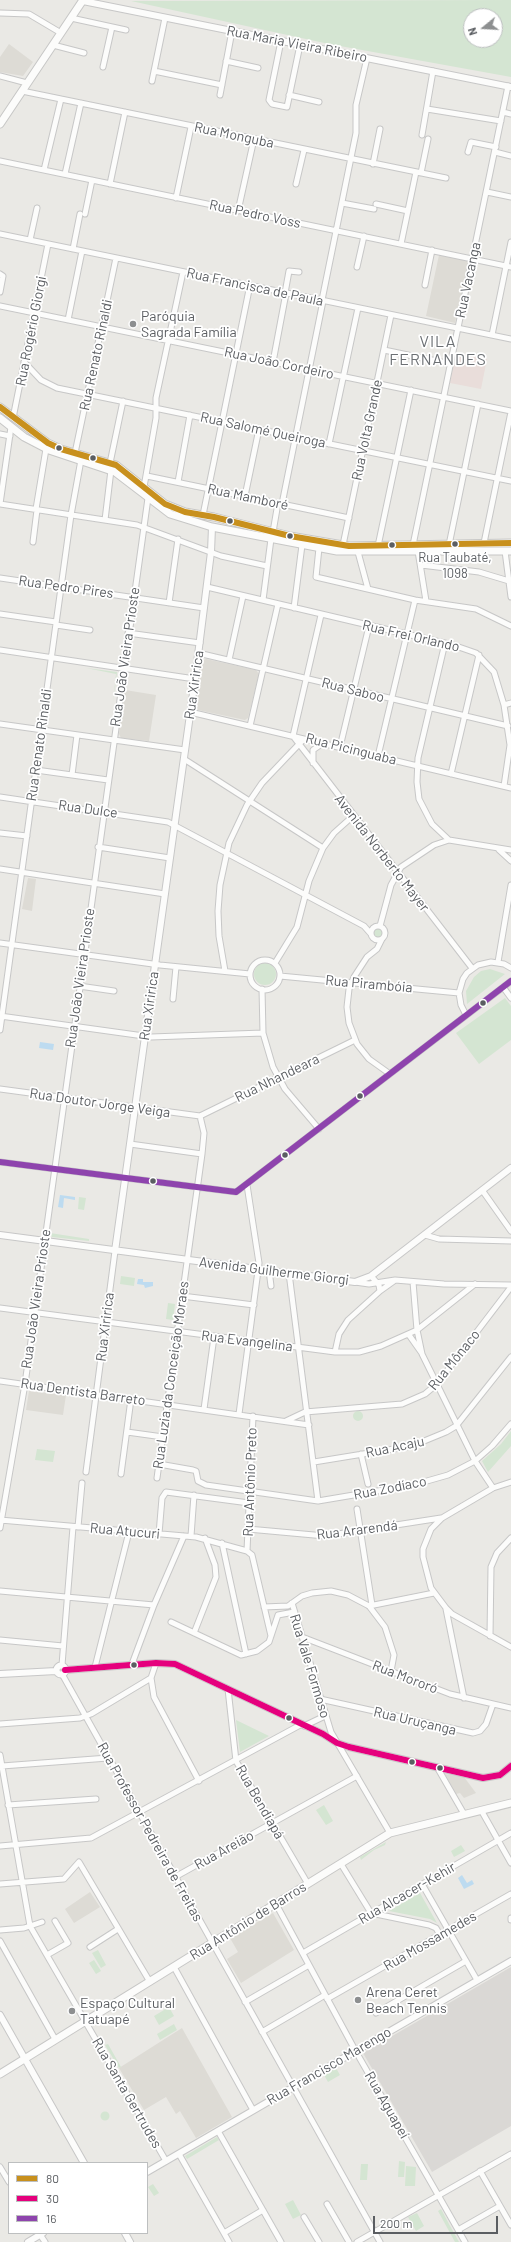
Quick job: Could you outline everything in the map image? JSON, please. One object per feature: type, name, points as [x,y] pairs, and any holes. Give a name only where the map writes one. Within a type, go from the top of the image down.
[{"type":"main road","points":[[0,124],[83,1]]},
{"type":"main road","points":[[0,407],[47,446],[75,453],[111,466],[148,498],[170,514],[215,527],[249,530]]},
{"type":"main road","points":[[0,418],[11,427],[47,446],[81,460],[123,469],[144,487],[174,508],[214,517],[249,530],[302,545],[358,552],[508,551]]},
{"type":"main road","points":[[11,427],[11,423],[14,418]]},
{"type":"main road","points":[[214,517],[211,522],[215,527]]},
{"type":"main road","points":[[272,536],[343,545],[378,546],[511,543]]},
{"type":"main road","name":"Rua Antônio de Barros","points":[[0,2074],[390,1833],[511,1803]]},
{"type":"street","name":"Rua Maria Vieira Ribeiro","points":[[83,1],[509,86]]},
{"type":"street","points":[[0,13],[29,14],[61,33]]},
{"type":"street","points":[[71,18],[126,30]]},
{"type":"street","points":[[152,81],[165,18]]},
{"type":"street","points":[[103,67],[112,27]]},
{"type":"street","points":[[220,95],[232,31]]},
{"type":"street","points":[[281,41],[269,100],[272,104],[287,107],[300,45]]},
{"type":"street","points":[[53,45],[84,53]]},
{"type":"street","points":[[262,600],[272,536],[296,437],[358,124],[356,105],[367,58]]},
{"type":"street","points":[[226,61],[258,68]]},
{"type":"street","points":[[154,71],[222,85]]},
{"type":"street","points":[[422,135],[433,71]]},
{"type":"street","points":[[0,76],[27,83]]},
{"type":"street","name":"Rua Vacanga","points":[[413,545],[509,86]]},
{"type":"street","name":"Rua Monguba","points":[[22,91],[446,178]]},
{"type":"street","points":[[289,95],[319,102]]},
{"type":"street","points":[[44,170],[61,99]]},
{"type":"street","points":[[65,174],[81,103]]},
{"type":"street","points":[[427,109],[501,121]]},
{"type":"street","points":[[110,184],[125,112]]},
{"type":"street","points":[[503,112],[511,114]]},
{"type":"street","points":[[176,198],[191,126]]},
{"type":"street","points":[[373,164],[380,129]]},
{"type":"street","points":[[238,211],[254,139]]},
{"type":"street","points":[[401,244],[408,211],[428,139]]},
{"type":"street","points":[[468,152],[472,141],[511,156]]},
{"type":"street","points":[[296,184],[304,150]]},
{"type":"street","name":"Rua Pedro Voss","points":[[0,161],[508,267]]},
{"type":"street","points":[[73,249],[92,180]]},
{"type":"street","points":[[487,192],[511,197]]},
{"type":"street","points":[[342,203],[408,211]]},
{"type":"street","points":[[30,240],[37,208]]},
{"type":"street","name":"Rua Francisca de Paula","points":[[0,234],[511,339]]},
{"type":"street","points":[[357,267],[364,236]]},
{"type":"street","points":[[492,335],[508,267],[511,242]]},
{"type":"street","name":"Rua Rogério Giorgi","points":[[14,418],[48,244]]},
{"type":"street","points":[[424,285],[432,250]]},
{"type":"street","points":[[68,320],[82,251]]},
{"type":"street","name":"Rua Renato Rinaldi","points":[[75,453],[116,258]]},
{"type":"street","points":[[273,362],[289,271],[299,272]]},
{"type":"street","points":[[144,487],[147,476],[156,408],[183,272]]},
{"type":"street","points":[[0,274],[3,276],[0,292]]},
{"type":"street","points":[[203,515],[250,285]]},
{"type":"street","name":"Rua João Cordeiro","points":[[0,306],[411,390],[511,412]]},
{"type":"street","points":[[330,444],[358,308]]},
{"type":"street","name":"Rua Volta Grande","points":[[343,545],[391,315]]},
{"type":"street","points":[[384,350],[451,364]]},
{"type":"street","name":"Rua Salomé Queiroga","points":[[24,362],[46,384],[259,430],[511,481]]},
{"type":"street","points":[[378,546],[411,390]]},
{"type":"street","points":[[105,520],[111,466],[123,401]]},
{"type":"street","points":[[449,545],[478,404]]},
{"type":"street","points":[[484,544],[511,412]]},
{"type":"street","points":[[178,482],[190,415]]},
{"type":"street","points":[[11,427],[3,469],[0,504],[143,526],[211,552],[267,566]]},
{"type":"street","points":[[245,496],[259,430]]},
{"type":"street","points":[[0,434],[10,436]]},
{"type":"street","points":[[33,542],[36,509],[47,446]]},
{"type":"street","name":"Rua Renato Rinaldi","points":[[0,1030],[71,515],[81,460]]},
{"type":"street","name":"Rua Mamboré","points":[[147,476],[349,518]]},
{"type":"street","name":"Rua João Vieira Prioste","points":[[0,1528],[0,1520],[13,1458],[25,1384],[83,955],[148,498]]},
{"type":"street","name":"Rua Xiririca","points":[[86,1472],[115,1251],[200,643],[212,539],[215,527]]},
{"type":"street","points":[[169,602],[178,539]]},
{"type":"street","points":[[294,608],[302,545]]},
{"type":"street","points":[[318,548],[316,577],[414,600],[476,609],[511,626]]},
{"type":"street","points":[[418,551],[426,602]]},
{"type":"street","points":[[508,551],[511,597]]},
{"type":"street","points":[[358,552],[368,589]]},
{"type":"street","points":[[421,565],[479,572],[509,581]]},
{"type":"street","name":"Rua Pedro Pires","points":[[0,578],[204,608]]},
{"type":"street","name":"Rua Frei Orlando","points":[[207,587],[405,635],[445,643],[465,648],[479,655],[494,672],[504,705],[508,726],[509,755],[504,786]]},
{"type":"street","points":[[229,660],[243,596]]},
{"type":"street","points":[[378,756],[414,600]]},
{"type":"street","points":[[250,726],[278,604]]},
{"type":"street","points":[[0,614],[90,630]]},
{"type":"street","points":[[293,736],[321,615]]},
{"type":"street","points":[[340,747],[369,626]]},
{"type":"street","points":[[128,633],[200,643]]},
{"type":"street","points":[[445,643],[417,766],[418,792],[422,807],[432,824],[449,840]]},
{"type":"street","points":[[0,650],[195,679]]},
{"type":"street","name":"Rua Saboo","points":[[198,653],[508,726]]},
{"type":"street","points":[[451,774],[479,655]]},
{"type":"street","points":[[504,705],[511,703]]},
{"type":"street","name":"Rua Picinguaba","points":[[190,712],[511,788]]},
{"type":"street","points":[[0,724],[185,750]]},
{"type":"street","points":[[72,775],[78,735]]},
{"type":"street","name":"Avenida Norberto Mayer","points":[[293,736],[353,816],[472,968]]},
{"type":"street","points":[[225,971],[219,936],[218,910],[220,885],[226,854],[233,834],[250,801],[270,774],[299,745],[308,739]]},
{"type":"street","points":[[314,765],[312,753],[317,746],[323,743]]},
{"type":"street","points":[[184,759],[323,848]]},
{"type":"street","points":[[36,770],[108,780]]},
{"type":"street","name":"Rua Dulce","points":[[0,797],[103,811],[168,822],[364,926]]},
{"type":"street","points":[[275,963],[294,934],[312,872],[323,848],[334,833],[353,816]]},
{"type":"street","points":[[0,833],[27,836]]},
{"type":"street","points":[[379,926],[389,891],[398,872],[416,855],[434,845],[449,840],[511,850]]},
{"type":"street","points":[[494,847],[506,854],[511,861]]},
{"type":"street","points":[[98,848],[170,858]]},
{"type":"street","points":[[0,869],[165,894]]},
{"type":"street","points":[[498,962],[511,886]]},
{"type":"street","points":[[364,926],[379,926],[385,932],[377,949],[372,951],[358,969],[351,983],[347,1007],[349,1023],[354,1040],[369,1059],[390,1074]]},
{"type":"street","points":[[364,926],[377,940],[382,939]]},
{"type":"street","points":[[372,951],[372,929],[379,926]]},
{"type":"street","points":[[0,943],[155,965],[250,974]]},
{"type":"street","points":[[265,960],[275,963],[280,976],[274,986],[262,989],[253,984],[250,974],[252,967],[258,962],[265,960]]},
{"type":"street","points":[[466,1015],[460,1005],[459,993],[463,979],[472,968],[484,962],[498,962],[511,968]]},
{"type":"street","points":[[173,999],[176,967]]},
{"type":"street","name":"Rua Pirambóia","points":[[280,976],[459,993]]},
{"type":"street","points":[[0,1162],[232,1193],[246,1185],[511,981]]},
{"type":"street","points":[[79,986],[114,991]]},
{"type":"street","points":[[503,987],[511,998]]},
{"type":"street","points":[[262,989],[263,1033],[270,1059],[278,1078],[292,1099],[319,1129]]},
{"type":"street","points":[[1,1016],[145,1036],[263,1033]]},
{"type":"street","name":"Rua Nhandeara","points":[[200,1116],[354,1040]]},
{"type":"street","name":"Rua Doutor Jorge Veiga","points":[[0,1089],[200,1116]]},
{"type":"street","name":"Rua Luzia da Conceição Moraes","points":[[157,1478],[202,1154],[204,1134],[200,1116]]},
{"type":"street","points":[[130,1144],[202,1154]]},
{"type":"street","name":"Avenida Guilherme Giorgi","points":[[0,1235],[355,1282],[365,1281],[511,1168]]},
{"type":"street","points":[[240,1414],[258,1269],[257,1246],[246,1185]]},
{"type":"street","points":[[482,1190],[511,1231]]},
{"type":"street","points":[[424,1235],[439,1239],[511,1241]]},
{"type":"street","points":[[269,1270],[271,1286]]},
{"type":"street","points":[[289,1273],[308,1412],[318,1501]]},
{"type":"street","points":[[371,1276],[377,1283],[380,1291]]},
{"type":"street","points":[[365,1281],[377,1283],[395,1280],[444,1284],[511,1286]]},
{"type":"street","points":[[335,1352],[339,1334],[348,1320],[380,1291],[395,1280]]},
{"type":"street","points":[[413,1282],[417,1330],[422,1354]]},
{"type":"street","name":"Rua Evangelina","points":[[0,1308],[335,1352],[370,1350],[408,1335],[417,1330],[475,1284]]},
{"type":"street","name":"Rua Mônaco","points":[[286,1421],[308,1412],[402,1404],[426,1394],[437,1384],[511,1286]]},
{"type":"street","points":[[182,1296],[254,1305]]},
{"type":"street","points":[[408,1335],[422,1354],[474,1461],[493,1488]]},
{"type":"street","points":[[204,1409],[214,1337]]},
{"type":"street","name":"Rua Acaju","points":[[314,1462],[418,1444],[436,1438],[456,1426],[511,1357]]},
{"type":"street","name":"Rua Dentista Barreto","points":[[0,1381],[309,1425]]},
{"type":"street","points":[[121,1474],[131,1399]]},
{"type":"street","name":"Rua Antônio Preto","points":[[253,1416],[247,1551],[252,1554],[271,1636]]},
{"type":"street","name":"Rua Zodíaco","points":[[249,1498],[318,1501],[433,1480],[461,1469],[474,1461],[492,1446],[511,1424]]},
{"type":"street","points":[[127,1432],[163,1437]]},
{"type":"street","points":[[361,1454],[368,1484]]},
{"type":"street","points":[[159,1464],[196,1471],[201,1483],[249,1498]]},
{"type":"street","points":[[511,1482],[493,1488],[442,1518],[431,1529],[424,1549],[425,1569],[434,1594],[446,1608],[452,1614],[511,1647]]},
{"type":"street","points":[[61,1670],[67,1596],[82,1483]]},
{"type":"street","points":[[159,1534],[162,1498],[165,1493],[249,1498]]},
{"type":"street","points":[[191,1536],[194,1495]]},
{"type":"street","points":[[357,1509],[370,1606]]},
{"type":"street","name":"Rua Ararendá","points":[[248,1529],[314,1537],[442,1518]]},
{"type":"street","name":"Rua Atucuri","points":[[0,1520],[191,1536],[205,1538],[247,1551]]},
{"type":"street","points":[[95,1667],[129,1532]]},
{"type":"street","points":[[132,1664],[154,1605],[184,1536]]},
{"type":"street","points":[[194,1633],[216,1577],[215,1565],[205,1538]]},
{"type":"street","points":[[490,1636],[491,1567],[497,1553],[511,1538]]},
{"type":"street","points":[[222,1543],[246,1654]]},
{"type":"street","points":[[0,1591],[154,1605]]},
{"type":"street","points":[[264,1607],[287,1606],[307,1594],[331,1591],[348,1595],[370,1606],[389,1635],[394,1655],[391,1671]]},
{"type":"street","points":[[370,1606],[434,1594]]},
{"type":"street","name":"Rua Vale Formoso","points":[[292,1603],[325,1716],[337,1743],[390,1833]]},
{"type":"street","points":[[446,1608],[464,1698]]},
{"type":"street","points":[[266,1616],[294,1612]]},
{"type":"street","points":[[171,1622],[237,1655],[246,1654],[262,1648],[271,1636],[278,1615]]},
{"type":"street","name":"Rua Mororó","points":[[302,1637],[464,1698],[511,1708]]},
{"type":"street","points":[[0,1640],[63,1646]]},
{"type":"street","points":[[156,1663],[151,1678],[156,1700],[199,1781]]},
{"type":"street","points":[[0,1674],[156,1663],[184,1667],[337,1743],[489,1778],[500,1776],[511,1766]]},
{"type":"street","name":"Rua Professor Pedreira de Freitas","points":[[61,1670],[85,1717],[140,1811],[175,1877],[380,2242]]},
{"type":"street","points":[[0,1724],[85,1717],[151,1678]]},
{"type":"street","name":"Rua Bendiapá","points":[[228,1689],[236,1761],[308,1884]]},
{"type":"street","name":"Rua Uruçanga","points":[[320,1699],[473,1733],[480,1731],[486,1724],[493,1704]]},
{"type":"street","points":[[0,1846],[15,1846],[91,1838],[303,1725],[325,1716]]},
{"type":"street","name":"Rua Santa Gertrudes","points":[[0,1755],[2,1782],[8,1805],[30,1926],[166,2161]]},
{"type":"street","points":[[2,1766],[108,1758]]},
{"type":"street","points":[[436,1767],[464,1814]]},
{"type":"street","name":"Rua Areião","points":[[175,1877],[273,1824],[357,1776]]},
{"type":"street","points":[[8,1805],[96,1799]]},
{"type":"street","points":[[480,1810],[511,1863]]},
{"type":"street","name":"Rua Alcacer-Kehir","points":[[303,1953],[511,1833]]},
{"type":"street","points":[[0,1884],[64,1879],[78,1862],[150,1982]]},
{"type":"street","points":[[341,1864],[371,1913],[429,1925],[436,1928],[440,1935]]},
{"type":"street","points":[[422,1884],[477,1980]]},
{"type":"street","name":"Rua Mossamedes","points":[[262,2032],[440,1935],[511,1894]]},
{"type":"street","name":"Rua Aguapeí","points":[[276,1904],[355,2050],[465,2242]]},
{"type":"street","points":[[47,1955],[68,1942],[55,1921]]},
{"type":"street","points":[[0,1930],[30,1926],[42,1922]]},
{"type":"street","points":[[90,1947],[118,1929]]},
{"type":"street","points":[[0,1941],[55,2039]]},
{"type":"street","name":"Rua Francisco Marengo","points":[[148,2171],[511,1960]]},
{"type":"street","points":[[376,2013],[466,1961]]},
{"type":"street","points":[[245,2002],[309,1965]]},
{"type":"street","points":[[174,1967],[253,2110]]},
{"type":"street","points":[[0,2015],[83,2162]]},
{"type":"street","points":[[218,2131],[281,2242]]},
{"type":"street","points":[[179,2154],[229,2242]]},
{"type":"street","points":[[357,2242],[438,2194],[511,2154]]},
{"type":"street","points":[[0,2166],[8,2180]]},
{"type":"street","points":[[480,2172],[511,2225]]},
{"type":"street","points":[[327,2204],[349,2242]]},
{"type":"street","points":[[458,2230],[500,2206]]},
{"type":"street","points":[[224,2233],[262,2210]]},
{"type":"street","points":[[304,2217],[318,2242]]},
{"type":"street","points":[[28,2242],[41,2234],[45,2242]]},
{"type":"shaded area","points":[[9,44],[33,62],[23,76],[0,72],[0,57]]},
{"type":"shaded area","points":[[439,255],[469,261],[455,323],[426,316]]},
{"type":"shaded area","points":[[456,353],[487,359],[481,389],[450,383]]},
{"type":"shaded area","points":[[206,659],[256,670],[259,674],[248,718],[245,720],[198,710],[196,707],[202,661]]},
{"type":"shaded area","points":[[125,690],[156,695],[149,741],[121,738],[119,734]]},
{"type":"shaded area","points":[[28,878],[36,879],[32,911],[22,909]]},
{"type":"shaded area","points":[[29,1391],[66,1395],[63,1415],[26,1410]]},
{"type":"shaded area","points":[[445,1774],[464,1777],[476,1793],[464,1798],[460,1793],[456,1794]]},
{"type":"shaded area","points":[[90,1892],[100,1907],[74,1923],[65,1909]]},
{"type":"shaded area","points":[[273,1913],[294,1950],[241,1983],[227,1959],[238,1952],[230,1938]]},
{"type":"shaded area","points":[[511,1967],[511,2126],[432,2172],[363,2053]]},
{"type":"shaded area","points":[[182,2028],[232,2117],[196,2138],[180,2111],[176,2114],[166,2097],[144,2110],[119,2068]]},
{"type":"green space","points":[[511,0],[511,77],[329,44],[131,1]]},
{"type":"green space","points":[[86,668],[117,672],[113,703],[116,674]]},
{"type":"green space","points":[[376,929],[380,929],[382,933],[380,937],[376,937],[374,935],[374,931]]},
{"type":"green space","points":[[265,963],[273,966],[276,974],[273,982],[265,985],[257,982],[254,974],[257,966]]},
{"type":"green space","points":[[490,969],[505,974],[467,1004],[466,991],[474,977],[481,971]]},
{"type":"green space","points":[[505,998],[511,1006],[511,1040],[479,1064],[456,1033]]},
{"type":"green space","points":[[79,1197],[86,1198],[84,1210],[78,1209]]},
{"type":"green space","points":[[50,1233],[89,1239],[89,1241],[52,1237]]},
{"type":"green space","points":[[121,1276],[135,1278],[134,1286],[120,1284]]},
{"type":"green space","points":[[168,1303],[175,1304],[173,1320],[166,1319]]},
{"type":"green space","points":[[356,1411],[360,1411],[363,1416],[360,1421],[356,1421],[353,1418],[353,1414]]},
{"type":"green space","points":[[511,1431],[511,1446],[488,1472],[482,1461],[501,1444]]},
{"type":"green space","points":[[37,1449],[55,1451],[53,1462],[35,1460]]},
{"type":"green space","points":[[236,1720],[269,1736],[240,1752]]},
{"type":"green space","points":[[324,1805],[333,1821],[326,1825],[316,1810]]},
{"type":"green space","points":[[386,1842],[385,1845],[374,1850],[361,1860],[360,1857]]},
{"type":"green space","points":[[461,1845],[465,1851],[454,1857],[451,1851]]},
{"type":"green space","points":[[420,1893],[437,1923],[430,1919],[389,1911]]},
{"type":"green space","points":[[98,1950],[106,1965],[101,1968],[92,1953]]},
{"type":"green space","points":[[94,1960],[101,1971],[96,1974],[89,1963]]},
{"type":"green space","points":[[169,2007],[174,2016],[159,2025],[154,2016]]},
{"type":"green space","points":[[174,2024],[177,2030],[160,2040],[157,2034]]},
{"type":"green space","points":[[108,2044],[121,2067],[119,2068],[105,2045]]},
{"type":"green space","points":[[336,2068],[340,2075],[328,2082],[324,2075]]},
{"type":"green space","points":[[103,2112],[107,2112],[109,2116],[107,2120],[103,2120],[101,2118],[101,2114]]},
{"type":"green space","points":[[217,2137],[219,2140],[187,2159],[185,2156]]},
{"type":"green space","points":[[399,2161],[405,2162],[404,2177],[398,2177]]},
{"type":"green space","points":[[361,2164],[368,2164],[367,2180],[360,2180]]},
{"type":"green space","points":[[406,2166],[416,2167],[415,2186],[405,2186]]},
{"type":"green space","points":[[153,2184],[159,2193],[154,2196],[148,2187]]},
{"type":"green space","points":[[293,2200],[301,2215],[293,2219],[285,2204]]},
{"type":"green space","points":[[441,2209],[459,2242],[455,2242],[438,2211]]},
{"type":"green space","points":[[417,2213],[424,2226],[416,2231],[408,2217]]},
{"type":"water","points":[[40,1042],[54,1044],[53,1050],[39,1048]]},
{"type":"water","points":[[60,1195],[75,1197],[75,1200],[64,1198],[63,1208],[58,1207]]},
{"type":"water","points":[[138,1279],[143,1279],[143,1282],[153,1282],[153,1286],[145,1288],[144,1285],[137,1284]]},
{"type":"water","points":[[462,1875],[467,1883],[472,1880],[474,1884],[464,1889],[458,1878]]},
{"type":"transit line","name":"80","points":[[0,407],[48,443],[61,449],[116,465],[165,504],[185,512],[214,517],[290,536],[349,546],[511,543]]},
{"type":"transit line","name":"16","points":[[0,1162],[236,1192],[511,981]]},
{"type":"transit line","name":"30","points":[[65,1670],[156,1663],[175,1664],[323,1734],[337,1743],[349,1747],[483,1778],[500,1775],[511,1766]]},
{"type":"place","name":"Paróquia Sagrada Família","points":[[133,324]]},
{"type":"place","name":"Rua Taubaté, 1098","points":[[455,544]]},
{"type":"place","name":"Arena Ceret Beach Tennis","points":[[358,2000]]},
{"type":"place","name":"Espaço Cultural Tatuapé","points":[[72,2011]]},
{"type":"district","name":"VILA FERNANDES","points":[[438,351]]}]
